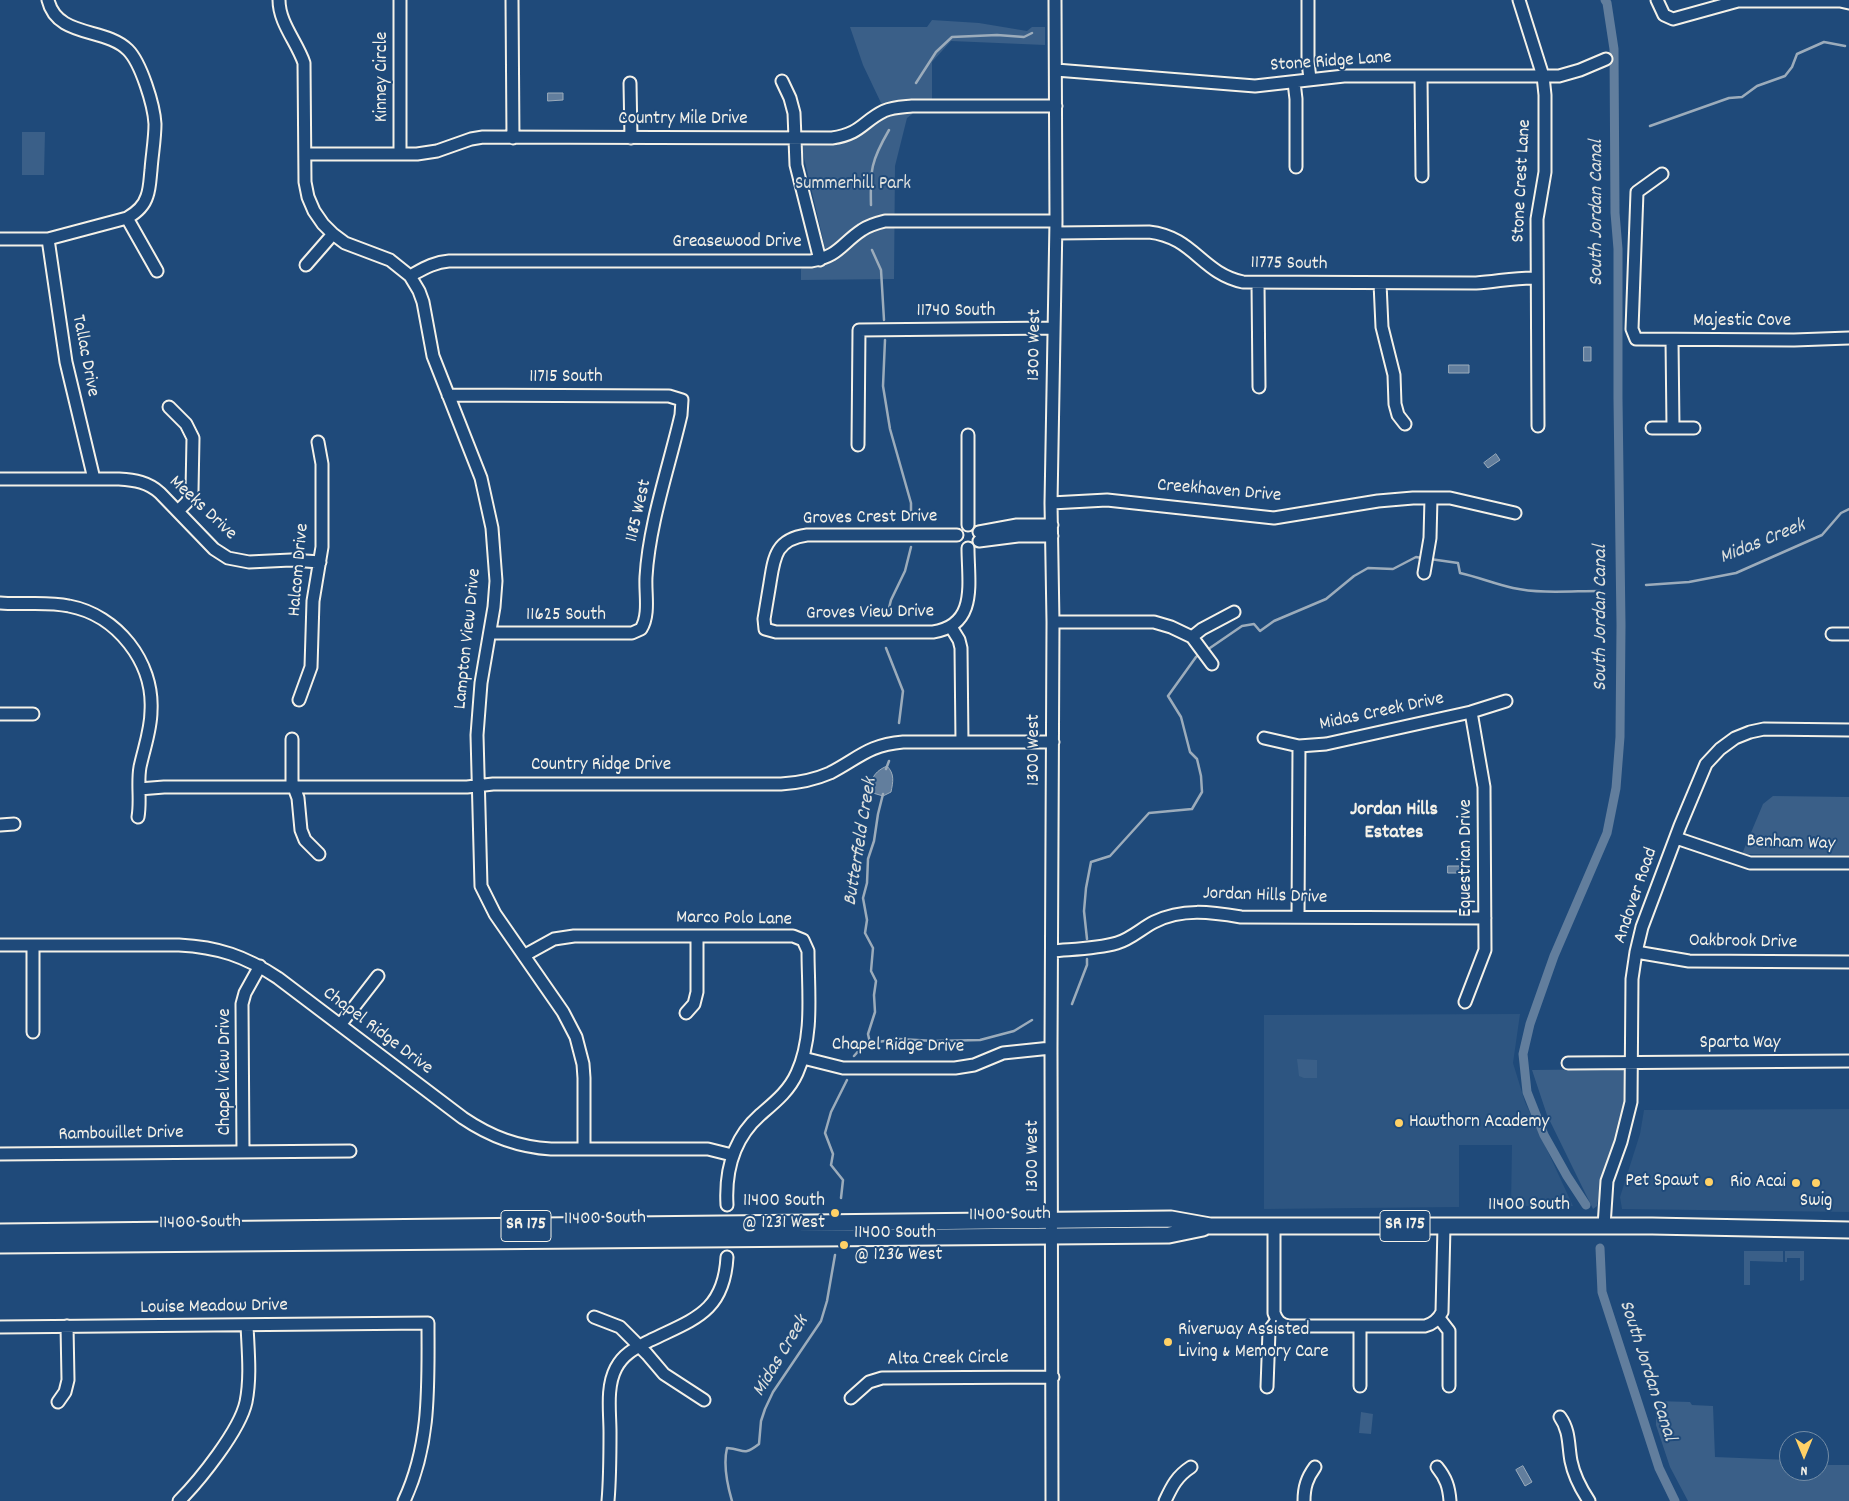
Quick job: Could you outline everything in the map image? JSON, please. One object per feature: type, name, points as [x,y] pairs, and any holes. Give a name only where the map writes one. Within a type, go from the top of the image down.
[{"type":"main road","name":"11400 South","points":[[0,1232],[1171,1219],[1210,1226],[1604,1226],[1849,1230]]},
{"type":"main road","name":"11400 South","points":[[0,1245],[1169,1235],[1210,1226]]},
{"type":"street","points":[[0,239],[48,239],[127,218],[136,213],[147,196],[154,134],[154,115],[140,68],[126,48],[116,41],[72,28],[62,22],[54,14],[48,0]]},
{"type":"street","name":"Lampton View Drive","points":[[279,0],[281,15],[304,63],[305,182],[308,197],[314,211],[332,234],[345,243],[390,260],[410,276],[423,302],[433,356],[481,478],[492,528],[496,581],[478,709],[481,886],[495,914],[563,1012],[576,1037],[583,1064],[584,1149]]},
{"type":"street","name":"Kinney Circle","points":[[400,0],[400,154]]},
{"type":"street","points":[[512,0],[513,138]]},
{"type":"street","name":"1300 West","points":[[1052,1501],[1051,1048],[1053,622],[1051,503],[1056,227],[1055,0]]},
{"type":"street","points":[[1308,0],[1308,62],[1310,79]]},
{"type":"street","name":"Stone Crest Lane","points":[[1519,0],[1543,76],[1545,172],[1537,213],[1538,426]]},
{"type":"street","points":[[1657,0],[1664,14],[1673,19],[1738,1],[1840,1],[1849,3]]},
{"type":"street","name":"Stone Ridge Lane","points":[[1056,70],[1255,86],[1344,76],[1559,76],[1606,59]]},
{"type":"street","points":[[1422,76],[1422,176]]},
{"type":"street","points":[[782,81],[794,112],[794,154],[820,260]]},
{"type":"street","points":[[1294,82],[1296,99],[1296,167]]},
{"type":"street","points":[[630,83],[631,138]]},
{"type":"street","name":"Country Mile Drive","points":[[305,154],[427,153],[471,138],[795,138],[843,136],[854,133],[883,111],[896,108],[912,106],[1056,106]]},
{"type":"street","name":"Majestic Cove","points":[[1662,174],[1637,192],[1632,329],[1636,338],[1672,340],[1849,338]]},
{"type":"street","points":[[127,218],[157,271]]},
{"type":"street","name":"Greasewood Drive","points":[[410,276],[427,266],[449,261],[820,260],[838,251],[864,229],[885,221],[1056,227]]},
{"type":"street","name":"11775 South","points":[[1056,227],[1162,234],[1184,244],[1220,275],[1231,280],[1258,283],[1489,283],[1510,278],[1537,278]]},
{"type":"street","points":[[306,265],[332,234]]},
{"type":"street","name":"Tallac Drive","points":[[48,239],[64,354],[94,479]]},
{"type":"street","points":[[1258,283],[1259,387]]},
{"type":"street","points":[[1380,283],[1382,327],[1394,374],[1395,404],[1398,415],[1404,424]]},
{"type":"street","name":"11740 South","points":[[858,445],[859,330],[1054,328]]},
{"type":"street","points":[[1672,340],[1673,427]]},
{"type":"street","name":"11715 South","points":[[448,395],[669,396],[682,400]]},
{"type":"street","name":"1185 West","points":[[641,630],[646,618],[646,582],[649,550],[681,415],[682,400]]},
{"type":"street","points":[[169,407],[186,424],[193,438],[192,492],[187,502],[178,511]]},
{"type":"street","points":[[1652,428],[1694,428]]},
{"type":"street","points":[[968,435],[968,525]]},
{"type":"street","name":"Halcom Drive","points":[[299,700],[310,667],[313,601],[323,538],[322,464],[318,442]]},
{"type":"street","name":"Meeks Drive","points":[[0,478],[129,480],[146,484],[160,492],[214,549],[228,558],[249,562],[291,560],[320,562]]},
{"type":"street","points":[[1424,573],[1430,538],[1431,498]]},
{"type":"street","name":"Creekhaven Drive","points":[[1051,503],[1107,500],[1274,518],[1378,501],[1450,498],[1515,513]]},
{"type":"street","points":[[968,525],[976,528],[979,536],[975,547],[968,548],[958,543],[957,535],[960,530],[968,525]]},
{"type":"street","points":[[979,536],[1018,525],[1052,531]]},
{"type":"street","name":"Groves Crest Drive","points":[[765,629],[764,619],[774,558],[781,547],[792,538],[806,535],[957,535]]},
{"type":"street","name":"Groves View Drive","points":[[765,629],[776,632],[933,632],[950,628],[958,622],[967,605],[968,548]]},
{"type":"street","points":[[0,603],[59,604],[79,608],[106,621],[129,643],[144,669],[151,699],[150,722],[140,767],[138,816]]},
{"type":"street","points":[[1195,642],[1202,629],[1234,612]]},
{"type":"street","points":[[1053,622],[1154,622],[1171,627],[1195,642],[1212,664]]},
{"type":"street","points":[[950,628],[959,640],[961,648],[962,742]]},
{"type":"street","name":"11625 South","points":[[490,632],[632,633],[641,630]]},
{"type":"street","points":[[1832,634],[1849,634]]},
{"type":"street","name":"Midas Creek Drive","points":[[1264,738],[1299,746],[1326,744],[1471,712],[1506,701]]},
{"type":"street","name":"Equestrian Drive","points":[[1465,1002],[1485,950],[1484,787],[1471,712]]},
{"type":"street","points":[[0,714],[33,714]]},
{"type":"street","name":"Andover Road","points":[[1604,1226],[1607,1181],[1621,1142],[1631,1102],[1632,979],[1636,952],[1642,927],[1706,764],[1720,748],[1734,738],[1750,732],[1764,729],[1849,730]]},
{"type":"street","points":[[292,739],[292,778],[298,798],[303,835],[319,854]]},
{"type":"street","name":"Country Ridge Drive","points":[[139,789],[164,787],[467,787],[493,784],[781,784],[798,783],[829,773],[857,755],[887,744],[1053,742]]},
{"type":"street","points":[[1298,917],[1299,746]]},
{"type":"street","points":[[0,825],[14,824]]},
{"type":"street","name":"Benham Way","points":[[1676,838],[1750,863],[1849,863]]},
{"type":"street","name":"Jordan Hills Drive","points":[[1052,951],[1120,942],[1155,922],[1180,913],[1206,911],[1241,917],[1485,918]]},
{"type":"street","points":[[686,1013],[694,1004],[697,992],[697,936]]},
{"type":"street","name":"Marco Polo Lane","points":[[525,955],[545,943],[564,937],[793,936],[804,940],[808,952],[808,1027],[803,1058],[791,1084],[747,1128],[732,1155],[727,1180],[727,1205]]},
{"type":"street","name":"Chapel Ridge Drive","points":[[0,944],[200,946],[240,956],[260,966],[463,1118],[494,1137],[531,1148],[708,1149],[732,1155]]},
{"type":"street","points":[[33,945],[33,1032]]},
{"type":"street","name":"Oakbrook Drive","points":[[1636,952],[1689,961],[1849,962]]},
{"type":"street","name":"Chapel View Drive","points":[[243,1152],[242,1004],[245,993],[260,966]]},
{"type":"street","points":[[340,1025],[378,976]]},
{"type":"street","name":"Chapel Ridge Drive","points":[[803,1058],[843,1068],[955,1068],[974,1065],[1003,1053],[1051,1048]]},
{"type":"street","name":"Sparta Way","points":[[1568,1063],[1849,1061]]},
{"type":"street","name":"Rambouillet Drive","points":[[0,1154],[350,1151]]},
{"type":"street","points":[[1274,1226],[1274,1313],[1277,1320],[1288,1326],[1425,1326],[1432,1324],[1439,1318],[1442,1312],[1444,1226]]},
{"type":"street","points":[[609,1501],[611,1383],[616,1368],[629,1351],[698,1316],[709,1308],[723,1285],[727,1257]]},
{"type":"street","points":[[594,1317],[620,1327],[664,1374],[704,1400]]},
{"type":"street","points":[[1439,1318],[1449,1331],[1449,1386]]},
{"type":"street","points":[[1267,1387],[1268,1331],[1277,1320]]},
{"type":"street","name":"Louise Meadow Drive","points":[[0,1327],[428,1323],[427,1419],[423,1446],[416,1471],[404,1501]]},
{"type":"street","points":[[180,1501],[229,1438],[243,1412],[248,1384],[247,1325]]},
{"type":"street","points":[[58,1402],[65,1392],[68,1380],[68,1326]]},
{"type":"street","points":[[1360,1326],[1360,1386]]},
{"type":"street","name":"Alta Creek Circle","points":[[851,1398],[869,1382],[882,1378],[1053,1377]]},
{"type":"street","points":[[1560,1416],[1566,1425],[1569,1435],[1571,1461],[1576,1476],[1589,1501]]},
{"type":"street","points":[[1165,1501],[1173,1482],[1191,1466]]},
{"type":"street","points":[[1304,1501],[1304,1488],[1308,1476],[1315,1467]]},
{"type":"street","points":[[1437,1467],[1445,1476],[1449,1487],[1450,1501]]},
{"type":"shaded area","points":[[548,93],[563,93],[563,100],[548,101]]},
{"type":"shaded area","points":[[1584,347],[1591,347],[1591,361],[1584,361]]},
{"type":"shaded area","points":[[1449,365],[1469,365],[1469,373],[1449,373]]},
{"type":"shaded area","points":[[1496,454],[1500,460],[1488,468],[1484,463]]},
{"type":"shaded area","points":[[887,766],[890,769],[893,781],[891,792],[883,796],[873,793],[871,784],[874,776],[879,770]]},
{"type":"shaded area","points":[[1448,866],[1463,866],[1463,873],[1448,873]]},
{"type":"shaded area","name":"Hawthorn Academy","points":[[1520,1014],[1513,1063],[1525,1102],[1573,1206],[1511,1206],[1512,1145],[1459,1145],[1459,1207],[1264,1209],[1264,1015]]},
{"type":"shaded area","points":[[1849,1109],[1849,1212],[1622,1209],[1620,1197],[1640,1134],[1644,1110]]},
{"type":"shaded area","points":[[1523,1466],[1532,1482],[1525,1486],[1516,1470]]},
{"type":"green space","name":"Summerhill Park","points":[[932,20],[979,23],[1027,31],[1032,27],[1045,27],[1045,45],[951,41],[932,62],[932,99],[907,118],[895,166],[894,279],[801,280],[801,269],[825,248],[801,145],[837,145],[868,129],[882,105],[863,65],[850,27],[927,27]]},
{"type":"green space","points":[[22,132],[45,132],[44,175],[22,175]]},
{"type":"green space","points":[[1773,796],[1849,797],[1849,855],[1742,854],[1763,804]]},
{"type":"green space","points":[[1297,1059],[1317,1060],[1317,1078],[1299,1076]]},
{"type":"green space","points":[[1622,1069],[1624,1071],[1624,1107],[1622,1120],[1601,1182],[1597,1206],[1593,1209],[1547,1115],[1532,1070]]},
{"type":"green space","points":[[1744,1251],[1783,1251],[1783,1262],[1750,1261],[1750,1285],[1744,1285]]},
{"type":"green space","points":[[1785,1251],[1804,1251],[1804,1280],[1800,1281],[1800,1258],[1787,1258],[1787,1262],[1785,1262]]},
{"type":"green space","points":[[1656,1401],[1690,1402],[1692,1405],[1713,1406],[1715,1457],[1779,1460],[1779,1481],[1829,1481],[1829,1465],[1849,1465],[1849,1501],[1688,1501],[1670,1467],[1656,1425]]},
{"type":"green space","points":[[1361,1412],[1373,1414],[1371,1434],[1359,1433]]},
{"type":"waterway","name":"South Jordan Canal","points":[[1586,1205],[1544,1135],[1527,1092],[1523,1054],[1530,1024],[1554,956],[1607,833],[1616,788],[1620,737],[1618,249],[1615,213],[1614,49],[1605,0]]},
{"type":"waterway","name":"Butterfield Creek","points":[[916,83],[936,52],[952,37],[997,35],[1024,37],[1032,33]]},
{"type":"waterway","points":[[1650,126],[1729,98],[1742,97],[1757,86],[1785,76],[1792,67],[1797,54],[1824,42],[1845,46]]},
{"type":"waterway","name":"Butterfield Creek","points":[[871,205],[873,166],[878,150],[889,130]]},
{"type":"waterway","name":"Butterfield Creek","points":[[872,250],[881,270],[884,320]]},
{"type":"waterway","name":"Butterfield Creek","points":[[885,340],[883,386],[890,429],[911,503],[911,521]]},
{"type":"waterway","name":"Midas Creek","points":[[1646,585],[1689,582],[1736,573],[1822,535],[1841,513],[1849,509]]},
{"type":"waterway","name":"Butterfield Creek","points":[[887,616],[891,600],[905,571],[911,547]]},
{"type":"waterway","name":"Midas Creek","points":[[1207,650],[1242,626],[1254,624],[1260,631],[1274,621],[1326,599],[1354,576],[1368,568],[1393,569],[1416,557],[1422,558]]},
{"type":"waterway","name":"Midas Creek","points":[[1430,559],[1458,563],[1460,573],[1513,588],[1545,592],[1600,591]]},
{"type":"waterway","name":"Butterfield Creek","points":[[886,648],[903,691],[899,723]]},
{"type":"waterway","name":"Midas Creek","points":[[1087,939],[1084,911],[1091,862],[1110,856],[1149,813],[1192,809],[1202,792],[1197,759],[1190,752],[1181,717],[1168,696],[1200,654]]},
{"type":"waterway","name":"Butterfield Creek","points":[[886,769],[889,761]]},
{"type":"waterway","name":"Butterfield Creek","points":[[870,1043],[868,1034],[875,1012],[874,995],[876,981],[871,971],[873,948],[865,933],[867,920],[863,898],[867,883],[868,859],[874,841],[883,794]]},
{"type":"waterway","name":"Midas Creek","points":[[1072,1004],[1087,965],[1087,959]]},
{"type":"waterway","name":"Midas Creek","points":[[854,1056],[862,1047],[870,1043],[899,1039],[935,1041],[980,1040],[1014,1031],[1032,1020]]},
{"type":"waterway","name":"Midas Creek","points":[[841,1198],[843,1180],[831,1165],[833,1154],[825,1133],[831,1112],[847,1080]]},
{"type":"waterway","name":"South Jordan Canal","points":[[1600,1248],[1602,1292],[1659,1468],[1675,1501]]},
{"type":"waterway","name":"Midas Creek","points":[[732,1501],[726,1475],[725,1461],[727,1448],[746,1451],[759,1444],[761,1421],[773,1392],[821,1321],[827,1301],[835,1255]]},
{"type":"place","name":"Hawthorn Academy","points":[[1399,1123]]},
{"type":"place","name":"Pet Spawt","points":[[1709,1182]]},
{"type":"place","name":"Rio Acai","points":[[1796,1183]]},
{"type":"place","name":"Swig","points":[[1816,1183]]},
{"type":"place","name":"11400 South @ 1231 West","points":[[835,1213]]},
{"type":"place","name":"11400 South @ 1236 West","points":[[844,1245]]},
{"type":"place","name":"Riverway Assisted Living & Memory Care","points":[[1168,1342]]},
{"type":"district","name":"Jordan Hills Estates","points":[[1394,822]]}]
